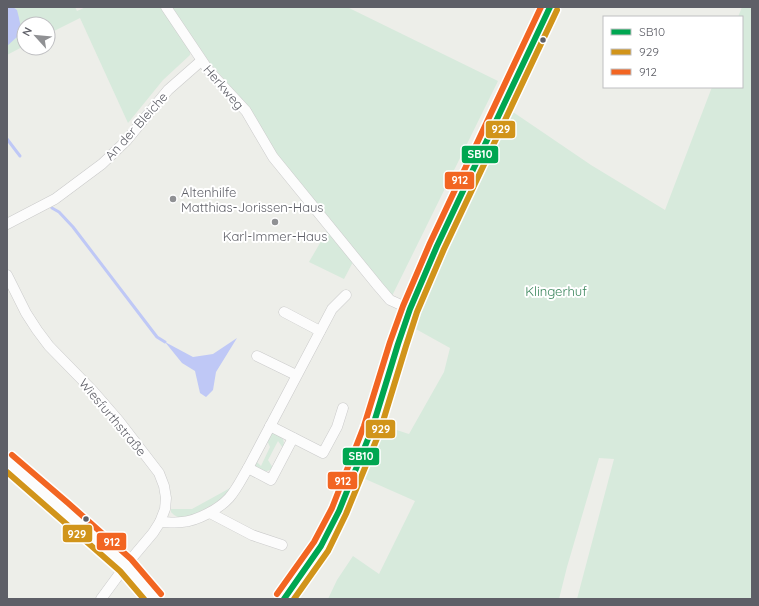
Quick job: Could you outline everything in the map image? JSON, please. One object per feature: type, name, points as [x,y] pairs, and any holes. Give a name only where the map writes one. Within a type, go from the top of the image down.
[{"type":"main road","points":[[284,599],[321,546],[339,511],[372,430],[395,351],[410,309],[437,246],[550,7]]},
{"type":"main road","points":[[7,461],[126,565],[155,599]]},
{"type":"street","name":"Herkweg","points":[[166,7],[209,71],[246,111],[273,157],[390,300],[410,309]]},
{"type":"street","name":"An der Bleiche","points":[[7,224],[55,199],[102,164],[126,141],[168,90],[201,60]]},
{"type":"street","name":"Wiesfurthstraße","points":[[7,275],[26,313],[49,346],[93,391],[119,421],[158,473],[164,486],[166,498],[165,509],[160,522],[101,599]]},
{"type":"street","points":[[160,522],[182,522],[200,517],[210,513],[229,498],[240,483],[332,309],[346,295]]},
{"type":"street","points":[[284,312],[320,331]]},
{"type":"street","points":[[257,356],[296,375]]},
{"type":"street","points":[[270,426],[323,453],[336,427],[343,408]]},
{"type":"street","points":[[248,468],[271,480],[293,438]]},
{"type":"street","points":[[210,513],[252,535],[282,545]]},
{"type":"green space","points":[[13,7],[75,7],[77,11],[86,7],[162,7],[190,51],[190,55],[163,80],[128,123],[80,18],[56,30],[56,16],[16,16],[16,50],[7,55],[7,46],[17,10]]},
{"type":"green space","points":[[172,7],[347,7],[498,81],[391,298],[276,155],[249,108],[210,63]]},
{"type":"green space","name":"Klingerhuf","points":[[742,7],[752,7],[752,599],[577,599],[614,459],[599,458],[559,599],[328,599],[337,580],[353,556],[379,574],[415,501],[363,478],[381,425],[409,434],[444,372],[450,348],[414,328],[445,245],[513,112],[591,165],[665,210],[712,88],[743,88],[743,16],[738,16]]},
{"type":"green space","points":[[327,231],[354,260],[344,279],[309,262]]},
{"type":"green space","points":[[272,433],[278,434],[282,438],[284,442],[283,448],[278,441],[268,460],[273,468],[271,470],[263,471],[256,469],[254,464],[255,460],[261,466],[270,447],[266,438]]},
{"type":"green space","points":[[232,487],[222,498],[204,510],[183,517],[175,516],[171,512],[171,509],[192,509]]},
{"type":"water","points":[[7,7],[13,7],[17,10],[18,16],[16,16],[16,38],[7,46]]},
{"type":"water","points":[[237,338],[216,372],[213,390],[206,397],[200,393],[195,371],[182,363],[165,342],[193,357],[213,354]]},
{"type":"waterway","points":[[7,139],[20,156]]},
{"type":"waterway","points":[[52,208],[59,212],[73,227],[157,337],[165,342]]},
{"type":"transit line","name":"912","points":[[277,594],[314,542],[332,508],[364,426],[390,342],[403,306],[430,243],[541,7]]},
{"type":"transit line","name":"SB10","points":[[284,599],[321,546],[339,511],[372,429],[410,309],[437,246],[550,7]]},
{"type":"transit line","name":"929","points":[[294,599],[328,551],[346,514],[380,431],[417,312],[444,249],[557,10]]},
{"type":"transit line","name":"912","points":[[12,455],[131,559],[161,594]]},
{"type":"transit line","name":"929","points":[[7,472],[120,571],[144,599]]},
{"type":"place","name":"Altenhilfe Matthias-Jorissen-Haus","points":[[173,199]]},
{"type":"place","name":"Karl-Immer-Haus","points":[[275,222]]}]
